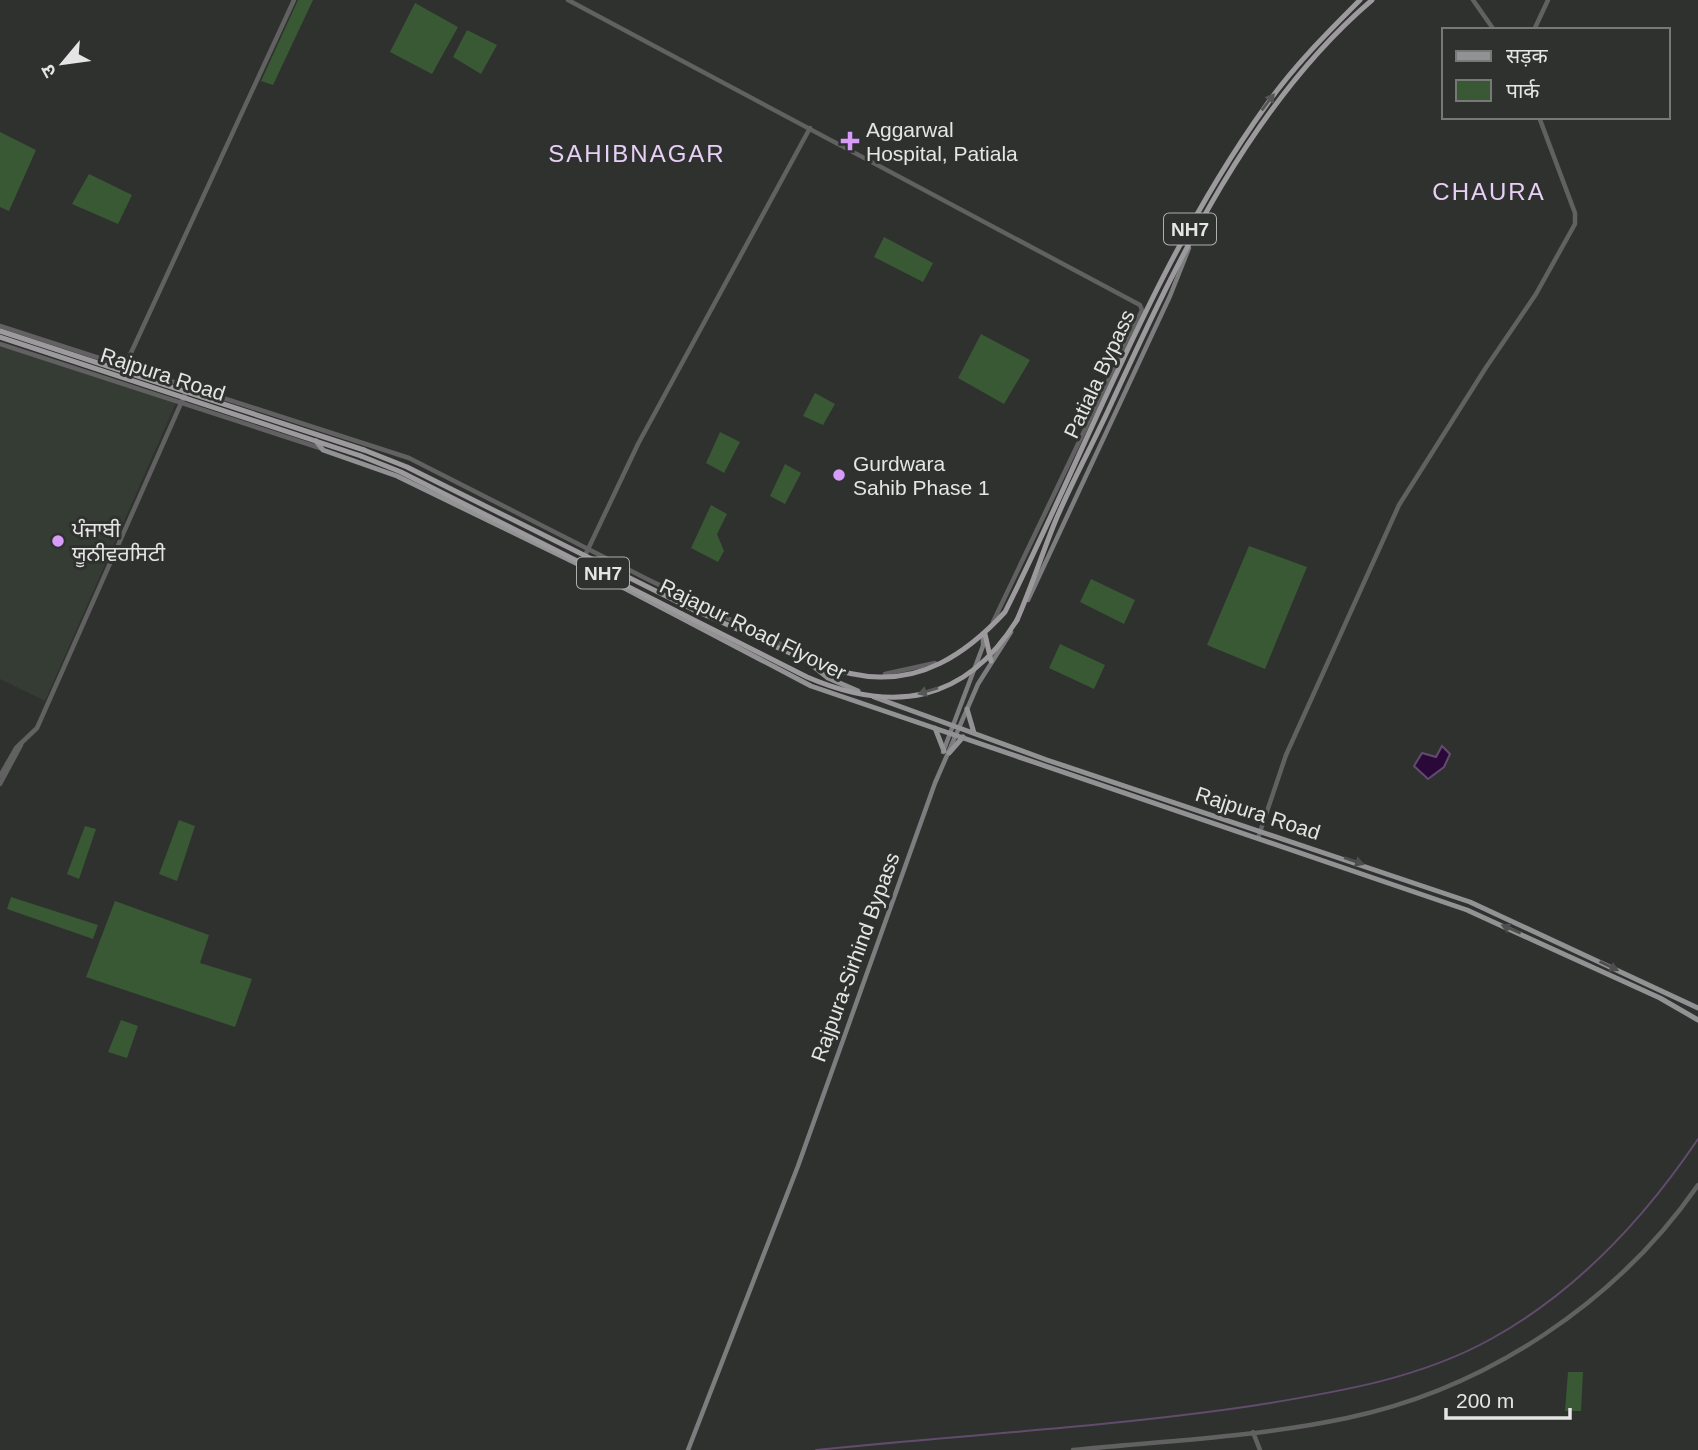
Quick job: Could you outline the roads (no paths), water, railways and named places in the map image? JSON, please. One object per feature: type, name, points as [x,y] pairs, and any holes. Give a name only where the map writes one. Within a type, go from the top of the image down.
[{"type":"highway","name":"Patiala Bypass","points":[[827,669],[864,678],[907,676],[951,659],[984,635],[1005,612],[1156,291],[1237,148],[1289,75],[1360,0]]},
{"type":"highway","name":"NH7","points":[[1191,243],[1255,134],[1298,76],[1372,0]]},
{"type":"highway","name":"Rajapur Road Flyover","points":[[316,441],[363,453],[807,677],[844,691],[893,698],[917,695],[950,684],[991,656],[1017,620],[1069,493],[1153,310],[1191,243]]},
{"type":"highway","name":"Rajpura Road","points":[[0,329],[122,371],[184,398],[316,441]]},
{"type":"highway","name":"Rajpura Road","points":[[0,337],[122,371]]},
{"type":"highway","name":"Rajapur Road Flyover","points":[[184,398],[407,467],[698,612]]},
{"type":"highway","name":"Rajpura Road","points":[[698,612],[827,669]]},
{"type":"highway","points":[[984,635],[991,661]]},
{"type":"main road","points":[[956,727],[991,661],[1019,619],[1170,296],[1191,243]]},
{"type":"main road","points":[[316,441],[320,448]]},
{"type":"main road","name":"Rajpura Road","points":[[320,448],[397,476],[580,566],[821,690],[1467,910],[1660,998],[1698,1020]]},
{"type":"main road","points":[[956,727],[983,646],[984,635]]},
{"type":"main road","name":"Rajpura Road","points":[[805,659],[828,678],[849,688],[975,734],[1502,914],[1698,1008]]},
{"type":"main road","points":[[967,709],[975,734]]},
{"type":"main road","name":"Rajpura-Sirhind Bypass","points":[[689,1448],[798,1166],[956,727]]},
{"type":"main road","points":[[935,728],[946,752],[964,737]]},
{"type":"street","points":[[294,0],[122,371],[409,458],[793,650],[831,665],[878,675],[900,673],[935,662],[964,646],[994,621],[1142,310],[1140,305],[568,0]]},
{"type":"street","points":[[1473,0],[1493,28]]},
{"type":"street","points":[[1535,28],[1548,0]]},
{"type":"street","points":[[1258,838],[1286,755],[1399,505],[1485,369],[1532,302],[1575,224],[1577,218],[1540,119]]},
{"type":"street","points":[[580,566],[638,444],[810,128]]},
{"type":"street","points":[[0,344],[184,398],[320,448]]},
{"type":"street","points":[[0,780],[21,744],[37,729],[184,398]]},
{"type":"street","points":[[1073,1450],[1253,1432],[1329,1421],[1383,1409],[1456,1382],[1523,1347],[1573,1315],[1614,1280],[1656,1236],[1698,1185]]},
{"type":"street","points":[[1253,1432],[1260,1450]]},
{"type":"waterway","points":[[816,1450],[1203,1413],[1347,1389],[1435,1364],[1491,1339],[1552,1299],[1580,1276],[1631,1225],[1698,1139]]},
{"type":"place","name":"Aggarwal Hospital, Patiala","points":[[850,141]]},
{"type":"place","name":"Gurdwara Sahib Phase 1","points":[[839,475]]},
{"type":"place","name":"ਪੰਜਾਬੀ ਯੂਨੀਵਰਸਿਟੀ","points":[[58,541]]},
{"type":"district","name":"SAHIBNAGAR","points":[[637,153]]},
{"type":"district","name":"CHAURA","points":[[1489,191]]}]
